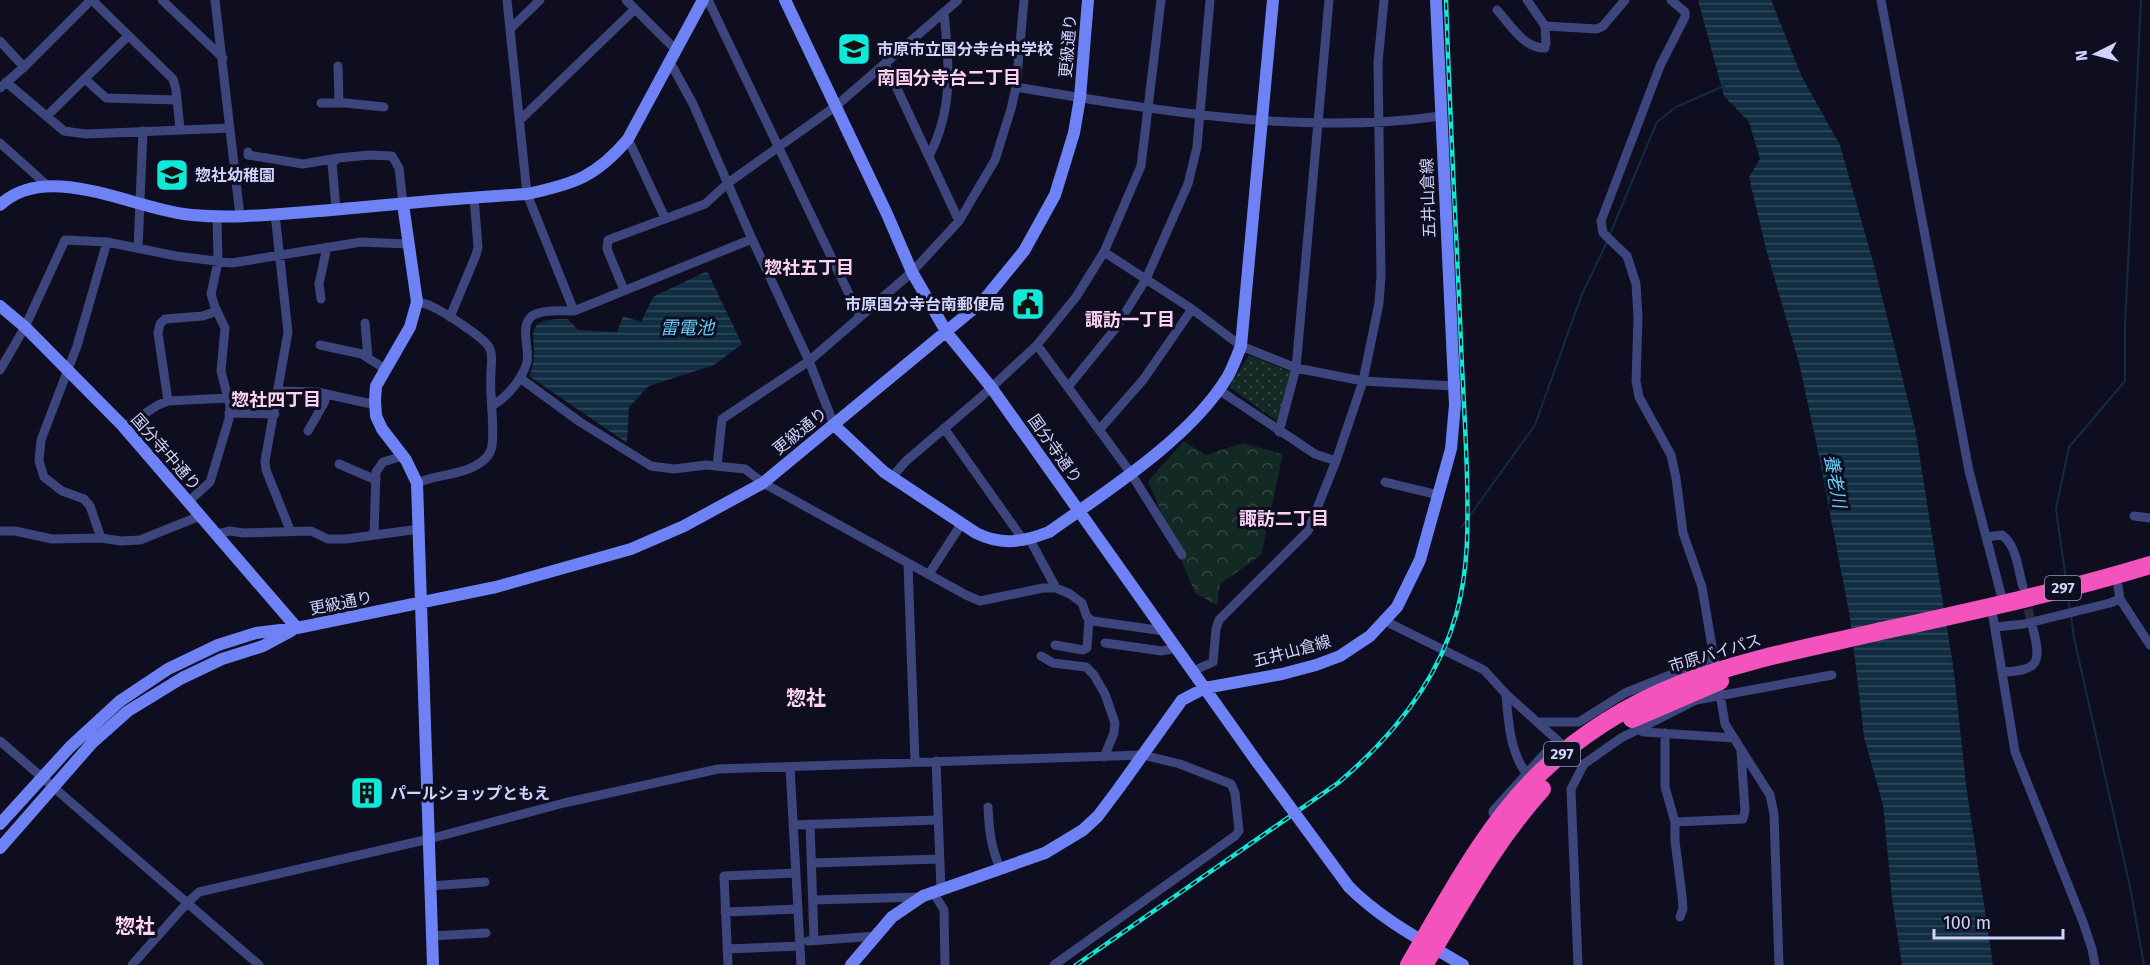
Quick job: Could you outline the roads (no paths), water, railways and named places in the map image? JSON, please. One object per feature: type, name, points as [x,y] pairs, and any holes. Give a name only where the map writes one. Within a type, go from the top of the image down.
[{"type":"highway","name":"市原バイパス","points":[[1989,616],[2150,565]]},
{"type":"highway","name":"市原バイパス","points":[[1424,965],[1429,945],[1463,874],[1498,820],[1539,775],[1562,744],[1656,693],[1799,655],[2119,592],[2150,577]]},
{"type":"highway","name":"市原バイパス","points":[[1409,965],[1429,945],[1514,822],[1544,786],[1607,734],[1716,676]]},
{"type":"street","points":[[180,129],[173,79],[92,0],[24,68],[3,85],[64,132],[86,134],[230,128]]},
{"type":"street","points":[[162,0],[223,57]]},
{"type":"street","points":[[215,0],[240,216]]},
{"type":"street","points":[[507,0],[527,194],[574,311]]},
{"type":"street","points":[[510,29],[540,0]]},
{"type":"street","points":[[626,0],[676,50]]},
{"type":"street","points":[[0,205],[27,189],[48,186],[100,191],[139,204],[192,216],[240,216],[527,194],[564,186],[593,174],[615,155],[628,139],[703,0]]},
{"type":"street","points":[[708,0],[860,317]]},
{"type":"street","name":"国分寺通り","points":[[785,0],[912,272],[947,333],[992,387],[1257,762],[1349,887],[1377,912],[1463,965]]},
{"type":"street","points":[[624,290],[607,249],[608,240],[705,204],[728,183],[836,106],[958,0]]},
{"type":"street","points":[[717,466],[722,419],[810,361],[912,272],[959,221],[995,160],[1017,87],[1024,0]]},
{"type":"street","name":"更級通り","points":[[0,824],[42,777],[120,701],[168,669],[218,645],[256,633],[297,628],[496,587],[631,549],[684,525],[763,483],[983,301],[1024,251],[1055,195],[1074,133],[1080,98],[1088,0]]},
{"type":"street","points":[[892,477],[906,461],[1037,345],[1076,297],[1104,252],[1141,166],[1161,0]]},
{"type":"street","points":[[1068,387],[1115,329],[1146,279],[1188,184],[1197,147],[1210,0]]},
{"type":"street","points":[[669,62],[693,104],[752,239],[810,361],[834,425],[884,472],[992,541],[1027,540],[1049,532],[1161,449],[1187,426],[1219,390],[1230,373],[1241,346],[1273,0]]},
{"type":"street","points":[[1279,432],[1296,368],[1329,0]]},
{"type":"street","points":[[1193,671],[1213,662],[1219,620],[1308,531],[1336,461],[1363,381],[1381,285],[1378,62],[1384,0]]},
{"type":"street","name":"五井山倉線","points":[[851,965],[892,917],[932,892],[1045,853],[1083,830],[1098,816],[1182,700],[1205,688],[1282,674],[1327,661],[1355,647],[1386,621],[1396,607],[1413,578],[1420,560],[1454,435],[1436,0]]},
{"type":"street","points":[[1497,10],[1533,48],[1545,46],[1545,26],[1527,0]]},
{"type":"street","points":[[1545,26],[1597,29],[1603,26],[1625,0]]},
{"type":"street","points":[[1671,0],[1680,6],[1686,17],[1660,66],[1601,221],[1601,229],[1607,239],[1621,248],[1627,256],[1636,284],[1638,318],[1636,381],[1639,397],[1671,455],[1683,533],[1702,587],[1725,724],[1770,795],[1774,814],[1779,965]]},
{"type":"street","points":[[1881,0],[1969,471],[1986,537],[1989,616],[2002,672],[2015,752],[2083,922],[2095,965]]},
{"type":"street","points":[[520,120],[635,9]]},
{"type":"street","points":[[929,156],[935,146],[946,106],[949,73],[944,12]]},
{"type":"street","points":[[46,116],[128,36]]},
{"type":"street","points":[[0,40],[24,68]]},
{"type":"street","points":[[885,63],[959,221]]},
{"type":"street","points":[[338,66],[339,103]]},
{"type":"street","points":[[84,79],[106,98],[177,100]]},
{"type":"street","points":[[1017,87],[1080,98],[1262,121],[1318,123],[1441,116]]},
{"type":"street","points":[[321,103],[384,107]]},
{"type":"street","points":[[138,248],[143,131]]},
{"type":"street","points":[[628,139],[665,218]]},
{"type":"street","points":[[0,143],[48,186]]},
{"type":"street","points":[[248,152],[248,155],[303,164],[370,155],[392,156],[399,168],[417,302],[411,327],[376,386],[376,416],[382,429],[403,456],[417,483],[433,965]]},
{"type":"street","points":[[336,209],[332,163],[338,158]]},
{"type":"street","points":[[450,317],[478,247],[474,197]]},
{"type":"street","points":[[275,214],[288,332],[265,461],[266,470],[290,530]]},
{"type":"street","points":[[188,502],[210,482],[229,413],[228,398],[221,371],[225,328],[211,294],[218,262],[217,216]]},
{"type":"street","points":[[492,406],[520,378],[527,362],[526,328],[530,318],[540,313],[574,311],[752,239]]},
{"type":"street","points":[[0,369],[25,327],[62,242],[67,240],[107,242],[218,262],[252,261],[327,246],[361,242],[408,244]]},
{"type":"street","points":[[101,538],[90,506],[84,499],[62,491],[49,482],[44,477],[39,461],[41,440],[68,371],[107,242]]},
{"type":"street","points":[[321,299],[319,284],[327,246]]},
{"type":"street","points":[[1104,252],[1192,309],[1241,346],[1296,368],[1363,381],[1453,386]]},
{"type":"street","points":[[417,302],[429,304],[450,317],[483,340],[490,349],[492,406],[492,447],[486,458],[465,471],[428,478],[417,483]]},
{"type":"street","name":"国分寺中通り","points":[[0,306],[25,327],[124,427],[297,628]]},
{"type":"street","points":[[1099,430],[1143,380],[1192,309]]},
{"type":"street","points":[[168,401],[158,333],[160,324],[165,319],[204,316],[217,312]]},
{"type":"street","points":[[365,323],[368,358]]},
{"type":"street","points":[[320,345],[362,354],[385,369]]},
{"type":"street","points":[[1037,345],[1130,472],[1182,555]]},
{"type":"street","points":[[520,378],[580,422],[651,466],[674,468],[706,465],[745,469],[763,483],[966,596],[980,601],[1043,588],[1056,588],[1070,594],[1082,603],[1089,619],[1087,648],[1083,650],[1055,645]]},
{"type":"street","points":[[279,391],[302,390],[376,405]]},
{"type":"street","points":[[1219,390],[1279,432],[1316,454],[1336,461]]},
{"type":"street","points":[[308,431],[327,394]]},
{"type":"street","points":[[124,427],[168,401],[228,398]]},
{"type":"street","points":[[229,413],[274,414]]},
{"type":"street","points":[[944,428],[1027,540],[1056,588]]},
{"type":"street","points":[[374,534],[376,472],[382,462],[403,456]]},
{"type":"street","points":[[339,465],[376,480]]},
{"type":"street","points":[[1385,482],[1439,495]]},
{"type":"street","points":[[0,531],[15,531],[52,539],[140,540],[200,516]]},
{"type":"street","points":[[2134,516],[2150,518]]},
{"type":"street","points":[[929,574],[962,523]]},
{"type":"street","points":[[216,534],[230,531],[243,533],[290,530],[311,531],[328,539],[346,539],[419,528]]},
{"type":"street","points":[[1986,537],[2002,535],[2008,540],[2013,548],[2023,587]]},
{"type":"street","points":[[908,564],[915,762]]},
{"type":"street","points":[[2119,592],[2150,645]]},
{"type":"street","points":[[1089,619],[1164,631]]},
{"type":"street","points":[[1386,621],[1484,670],[1506,694],[1562,744],[1526,773],[1493,811],[1498,820]]},
{"type":"street","name":"更級通り","points":[[0,848],[92,743],[128,711],[182,678],[222,659],[263,646],[297,628]]},
{"type":"street","points":[[2002,672],[2019,672],[2033,666],[2038,655],[2033,628]]},
{"type":"street","points":[[1105,643],[1162,651],[1176,648]]},
{"type":"street","points":[[1041,656],[1053,663],[1086,668],[1094,675],[1105,694],[1115,723],[1114,732],[1104,757]]},
{"type":"street","points":[[1538,722],[1579,722],[1625,693],[1705,661],[1716,676]]},
{"type":"street","points":[[1578,965],[1571,789],[1584,764],[1621,738],[1696,700],[1716,676],[1832,675]]},
{"type":"street","points":[[1506,694],[1509,728],[1519,763],[1526,773]]},
{"type":"street","points":[[1637,729],[1734,738]]},
{"type":"street","points":[[1665,733],[1665,787],[1675,822],[1683,909],[1680,917]]},
{"type":"street","points":[[0,741],[259,965]]},
{"type":"street","points":[[1675,822],[1743,819],[1745,811],[1740,747]]},
{"type":"street","points":[[132,965],[187,903],[200,892],[429,838],[564,803],[718,769],[1143,754],[1180,764],[1231,784],[1235,794],[1239,831],[1235,836],[1054,965]]},
{"type":"street","points":[[936,761],[939,859],[932,892],[944,910],[945,965]]},
{"type":"street","points":[[790,767],[801,965]]},
{"type":"street","points":[[988,807],[989,836],[1000,868]]},
{"type":"street","points":[[793,825],[938,820]]},
{"type":"street","points":[[810,824],[814,940]]},
{"type":"street","points":[[812,863],[939,859]]},
{"type":"street","points":[[728,965],[724,876],[796,873]]},
{"type":"street","points":[[430,886],[485,882]]},
{"type":"street","points":[[813,900],[932,892]]},
{"type":"street","points":[[725,912],[798,909]]},
{"type":"street","points":[[432,936],[486,933]]},
{"type":"street","points":[[727,949],[877,936]]},
{"type":"water","name":"養老川","points":[[1698,0],[1771,0],[1802,77],[1840,145],[1875,269],[1915,428],[1954,672],[1966,785],[1993,965],[1902,965],[1892,898],[1883,805],[1864,737],[1850,617],[1818,451],[1799,363],[1766,249],[1749,177],[1760,159],[1749,122],[1724,96]]},
{"type":"water","name":"雷電池","points":[[707,271],[742,344],[714,365],[649,386],[629,407],[627,443],[529,376],[533,363],[535,327],[541,323],[568,319],[578,330],[617,332],[623,316],[641,322],[653,297]]},
{"type":"waterway","points":[[2066,580],[2056,509],[2069,447],[2125,381],[2125,326],[2141,0]]},
{"type":"waterway","points":[[1610,234],[1657,122],[1676,107],[1724,86]]},
{"type":"waterway","points":[[1461,528],[1535,425],[1582,294],[1607,242]]},
{"type":"waterway","points":[[2068,595],[2070,610]]},
{"type":"waterway","points":[[2071,615],[2074,638],[2130,887],[2144,965]]},
{"type":"tunnel","points":[[2025,596],[2033,629]]},
{"type":"railway","points":[[1076,965],[1338,783],[1376,748],[1409,708],[1437,664],[1448,640],[1463,581],[1468,512],[1446,0]]},
{"type":"place","name":"市原市立国分寺台中学校","points":[[854,49]]},
{"type":"place","name":"惣社幼稚園","points":[[172,175]]},
{"type":"place","name":"市原国分寺台南郵便局","points":[[1028,304]]},
{"type":"place","name":"パールショップともえ","points":[[367,793]]},
{"type":"district","name":"南国分寺台二丁目","points":[[949,78]]},
{"type":"district","name":"惣社五丁目","points":[[809,268]]},
{"type":"district","name":"諏訪一丁目","points":[[1130,320]]},
{"type":"district","name":"惣社四丁目","points":[[276,400]]},
{"type":"district","name":"諏訪二丁目","points":[[1284,519]]},
{"type":"district","name":"惣社","points":[[806,698]]},
{"type":"district","name":"惣社","points":[[135,926]]}]
